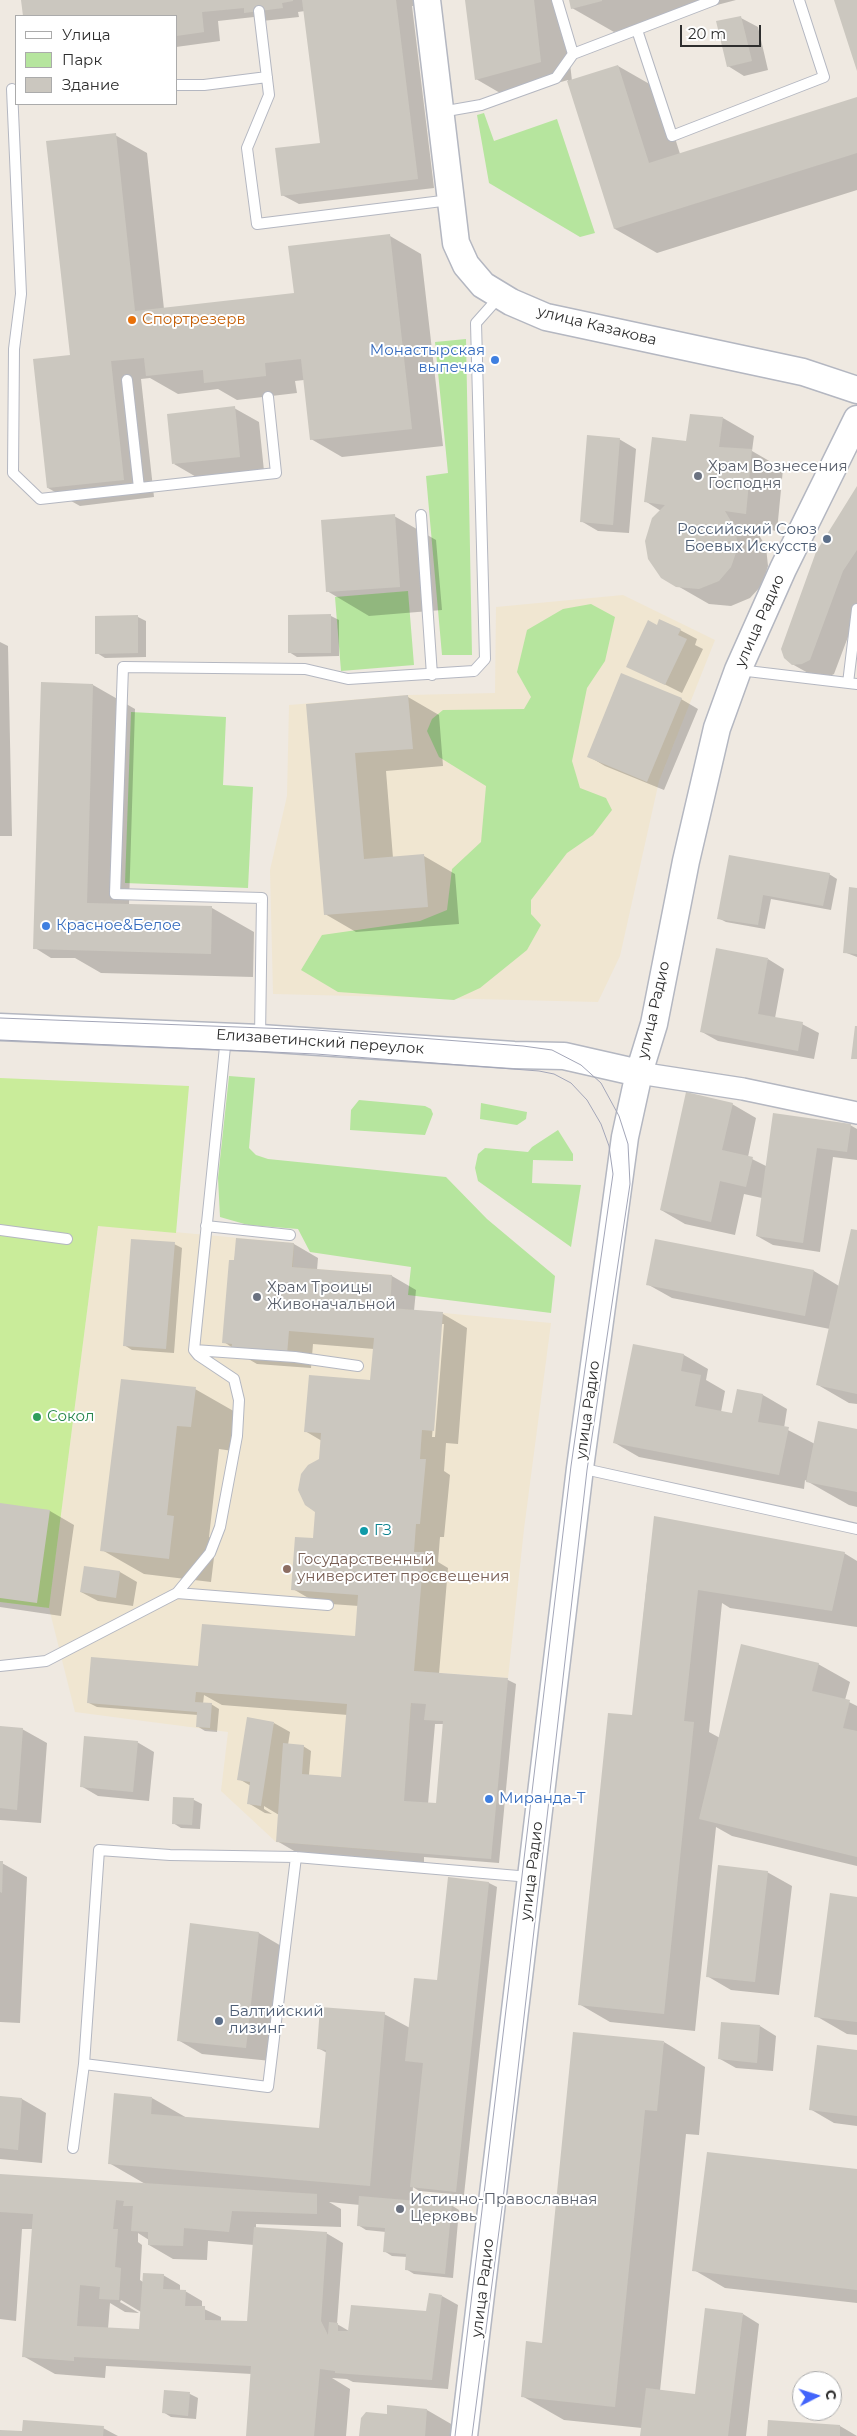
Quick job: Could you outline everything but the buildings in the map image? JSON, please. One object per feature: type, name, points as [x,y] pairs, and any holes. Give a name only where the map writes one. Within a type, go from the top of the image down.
[{"type":"street","name":"улица Казакова","points":[[427,0],[456,243],[466,265],[484,285],[500,296],[546,317],[803,372],[857,390]]},
{"type":"street","name":"улица Радио","points":[[464,2436],[580,1468],[625,1137],[639,1073],[654,1024],[686,861],[717,728],[738,670],[783,569],[857,419]]},
{"type":"street","name":"Елизаветинский переулок","points":[[0,1027],[226,1036],[514,1055],[564,1056],[639,1073]]},
{"type":"street","points":[[639,1073],[743,1089],[857,1114]]},
{"type":"lane","points":[[557,0],[573,54]]},
{"type":"lane","points":[[440,113],[481,105],[556,78],[573,54],[714,0]]},
{"type":"lane","points":[[637,30],[672,136],[824,76],[799,0]]},
{"type":"lane","points":[[259,11],[269,95],[247,148],[256,224],[450,200]]},
{"type":"lane","points":[[178,85],[204,85],[267,77]]},
{"type":"lane","points":[[0,89],[14,89],[22,294],[14,349],[13,473],[40,499],[276,473],[268,397]]},
{"type":"lane","points":[[260,1038],[262,898],[115,894],[123,667],[305,669],[348,679],[474,671],[485,659],[476,323],[500,296]]},
{"type":"lane","points":[[127,380],[139,488]]},
{"type":"lane","points":[[421,515],[432,674]]},
{"type":"lane","points":[[738,670],[852,684],[857,608]]},
{"type":"lane","points":[[0,1666],[46,1662],[177,1593],[210,1553],[220,1527],[237,1427],[239,1400],[234,1380],[198,1355],[194,1350],[226,1036]]},
{"type":"lane","points":[[206,1226],[290,1235]]},
{"type":"lane","points":[[0,1230],[67,1239]]},
{"type":"lane","points":[[194,1350],[295,1358],[358,1366]]},
{"type":"lane","points":[[580,1468],[857,1529]]},
{"type":"lane","points":[[177,1593],[328,1605]]},
{"type":"lane","points":[[73,2148],[84,2064],[99,1850],[170,1855],[296,1857],[531,1877]]},
{"type":"lane","points":[[84,2064],[268,2087],[296,1857]]},
{"type":"shaded area","points":[[623,595],[715,640],[659,781],[620,956],[598,1002],[273,994],[270,870],[287,796],[289,705],[408,695],[495,693],[496,607]]},
{"type":"shaded area","name":"Государственный университет просвещения","points":[[98,1225],[294,1243],[293,1267],[392,1275],[390,1308],[551,1323],[524,1529],[508,1678],[414,1671],[399,1852],[276,1842],[221,1791],[228,1732],[75,1712],[49,1608]]},
{"type":"green space","points":[[484,113],[494,141],[557,119],[595,233],[580,237],[489,183],[477,115]]},
{"type":"green space","points":[[466,339],[472,655],[442,655],[426,476],[448,473],[435,342]]},
{"type":"green space","points":[[408,591],[414,665],[341,671],[335,597]]},
{"type":"green space","points":[[591,604],[615,617],[605,661],[587,688],[572,761],[580,788],[606,798],[612,810],[593,835],[567,853],[531,900],[531,914],[541,925],[527,950],[480,988],[454,1000],[338,992],[301,970],[322,935],[420,921],[447,910],[452,869],[481,842],[486,786],[439,757],[427,731],[432,719],[443,710],[524,709],[531,697],[517,672],[527,630],[563,609]]},
{"type":"green space","points":[[131,712],[226,717],[223,785],[253,787],[248,888],[125,883]]},
{"type":"green space","points":[[229,1076],[255,1078],[249,1148],[256,1155],[268,1159],[446,1177],[487,1219],[555,1276],[551,1313],[408,1295],[411,1267],[310,1252],[298,1229],[248,1225],[220,1217],[218,1178]]},
{"type":"green space","name":"Сокол","points":[[0,1078],[189,1086],[176,1233],[98,1226],[49,1608],[0,1602]]},
{"type":"green space","points":[[359,1100],[425,1106],[431,1109],[433,1114],[425,1135],[350,1130],[351,1110]]},
{"type":"green space","points":[[481,1103],[527,1112],[526,1119],[517,1125],[480,1119]]},
{"type":"green space","points":[[558,1130],[573,1154],[573,1161],[533,1160],[532,1183],[581,1185],[571,1247],[478,1181],[475,1168],[478,1154],[485,1148],[528,1152],[532,1147]]},
{"type":"tram line","points":[[0,1018],[316,1030],[523,1046],[552,1050],[581,1065],[601,1083],[619,1116],[628,1144],[630,1184],[587,1470],[502,2208],[472,2436]]},
{"type":"tram line","points":[[0,1040],[316,1054],[539,1071],[554,1074],[571,1083],[587,1100],[601,1124],[609,1146],[613,1174],[571,1466],[455,2436]]},
{"type":"place","name":"Спортрезерв","points":[[132,320]]},
{"type":"place","name":"Монастырская выпечка","points":[[495,360]]},
{"type":"place","name":"Храм Вознесения Господня","points":[[698,476]]},
{"type":"place","name":"Российский Союз Боевых Искусств","points":[[827,539]]},
{"type":"place","name":"Красное&Белое","points":[[46,926]]},
{"type":"place","name":"Храм Троицы Живоначальной","points":[[257,1297]]},
{"type":"place","name":"Сокол","points":[[37,1417]]},
{"type":"place","name":"ГЗ","points":[[364,1531]]},
{"type":"place","name":"Государственный университет просвещения","points":[[287,1569]]},
{"type":"place","name":"Миранда-Т","points":[[489,1799]]},
{"type":"place","name":"Балтийский лизинг","points":[[219,2021]]},
{"type":"place","name":"Истинно-Православная Церковь","points":[[400,2209]]}]
